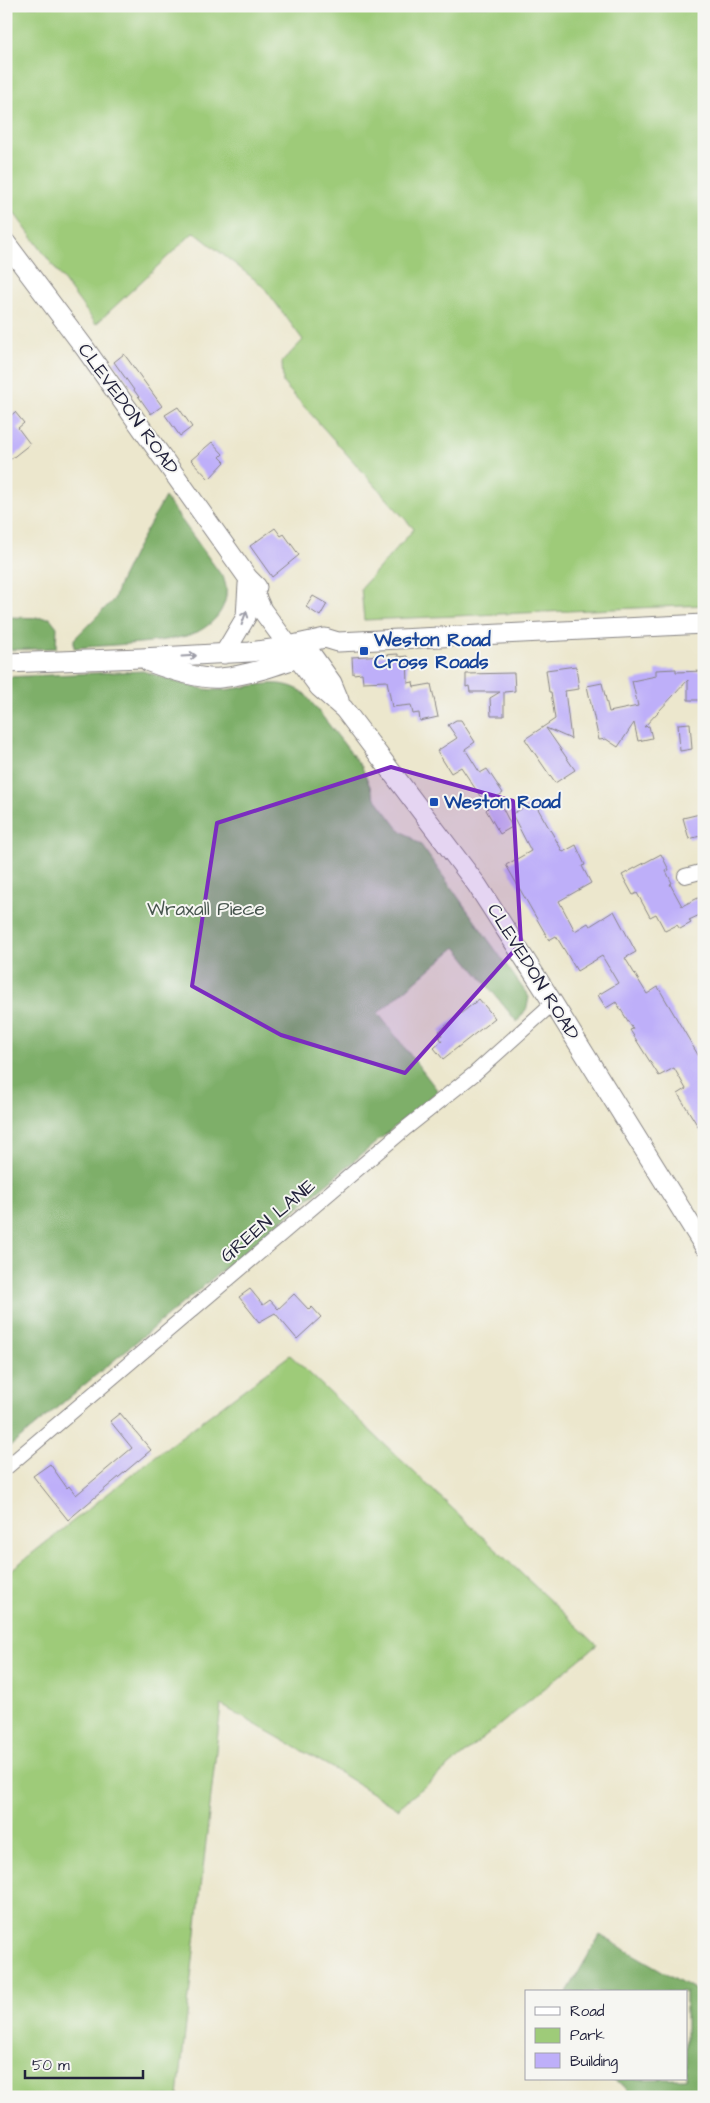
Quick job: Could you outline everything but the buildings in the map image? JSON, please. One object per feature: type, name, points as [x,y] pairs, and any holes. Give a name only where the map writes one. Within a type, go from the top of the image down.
[{"type":"main road","name":"CLEVEDON ROAD","points":[[6,242],[90,355],[248,578],[262,610],[332,683],[344,710],[477,885],[553,1003],[704,1246]]},
{"type":"main road","points":[[224,654],[246,617],[248,578]]},
{"type":"main road","points":[[6,663],[300,651],[328,648],[338,642],[704,624]]},
{"type":"main road","points":[[141,658],[161,667],[219,678],[260,670],[300,651]]},
{"type":"street","points":[[685,876],[703,865]]},
{"type":"street","name":"GREEN LANE","points":[[6,1468],[392,1140],[474,1074],[553,1003]]},
{"type":"highlighted area","points":[[391,767],[513,801],[521,943],[405,1073],[281,1035],[192,986],[217,823]]},
{"type":"green space","points":[[6,6],[704,6],[704,605],[364,620],[361,588],[414,529],[283,383],[282,362],[303,340],[263,286],[194,232],[96,324],[6,202]]},
{"type":"green space","points":[[165,497],[224,579],[225,599],[217,617],[201,630],[182,637],[143,643],[74,648],[74,639],[114,599],[137,547]]},
{"type":"green space","points":[[6,617],[50,618],[57,627],[56,648],[6,650]]},
{"type":"green space","name":"Wraxall Piece","points":[[143,671],[206,689],[226,690],[273,684],[295,688],[305,694],[362,767],[374,796],[398,828],[421,845],[529,997],[527,1008],[517,1022],[456,947],[378,1013],[438,1091],[6,1450],[6,677]]},
{"type":"green space","points":[[290,1355],[597,1645],[397,1809],[334,1769],[221,1705],[178,2097],[6,2097],[6,1574],[158,1454]]},
{"type":"green space","points":[[600,1935],[704,1995],[704,2097],[632,2097],[624,2086],[615,2080],[688,2080],[688,1990],[568,1990]]},
{"type":"place","name":"Weston Road Cross Roads","points":[[364,651]]},
{"type":"place","name":"Weston Road","points":[[434,802]]}]
